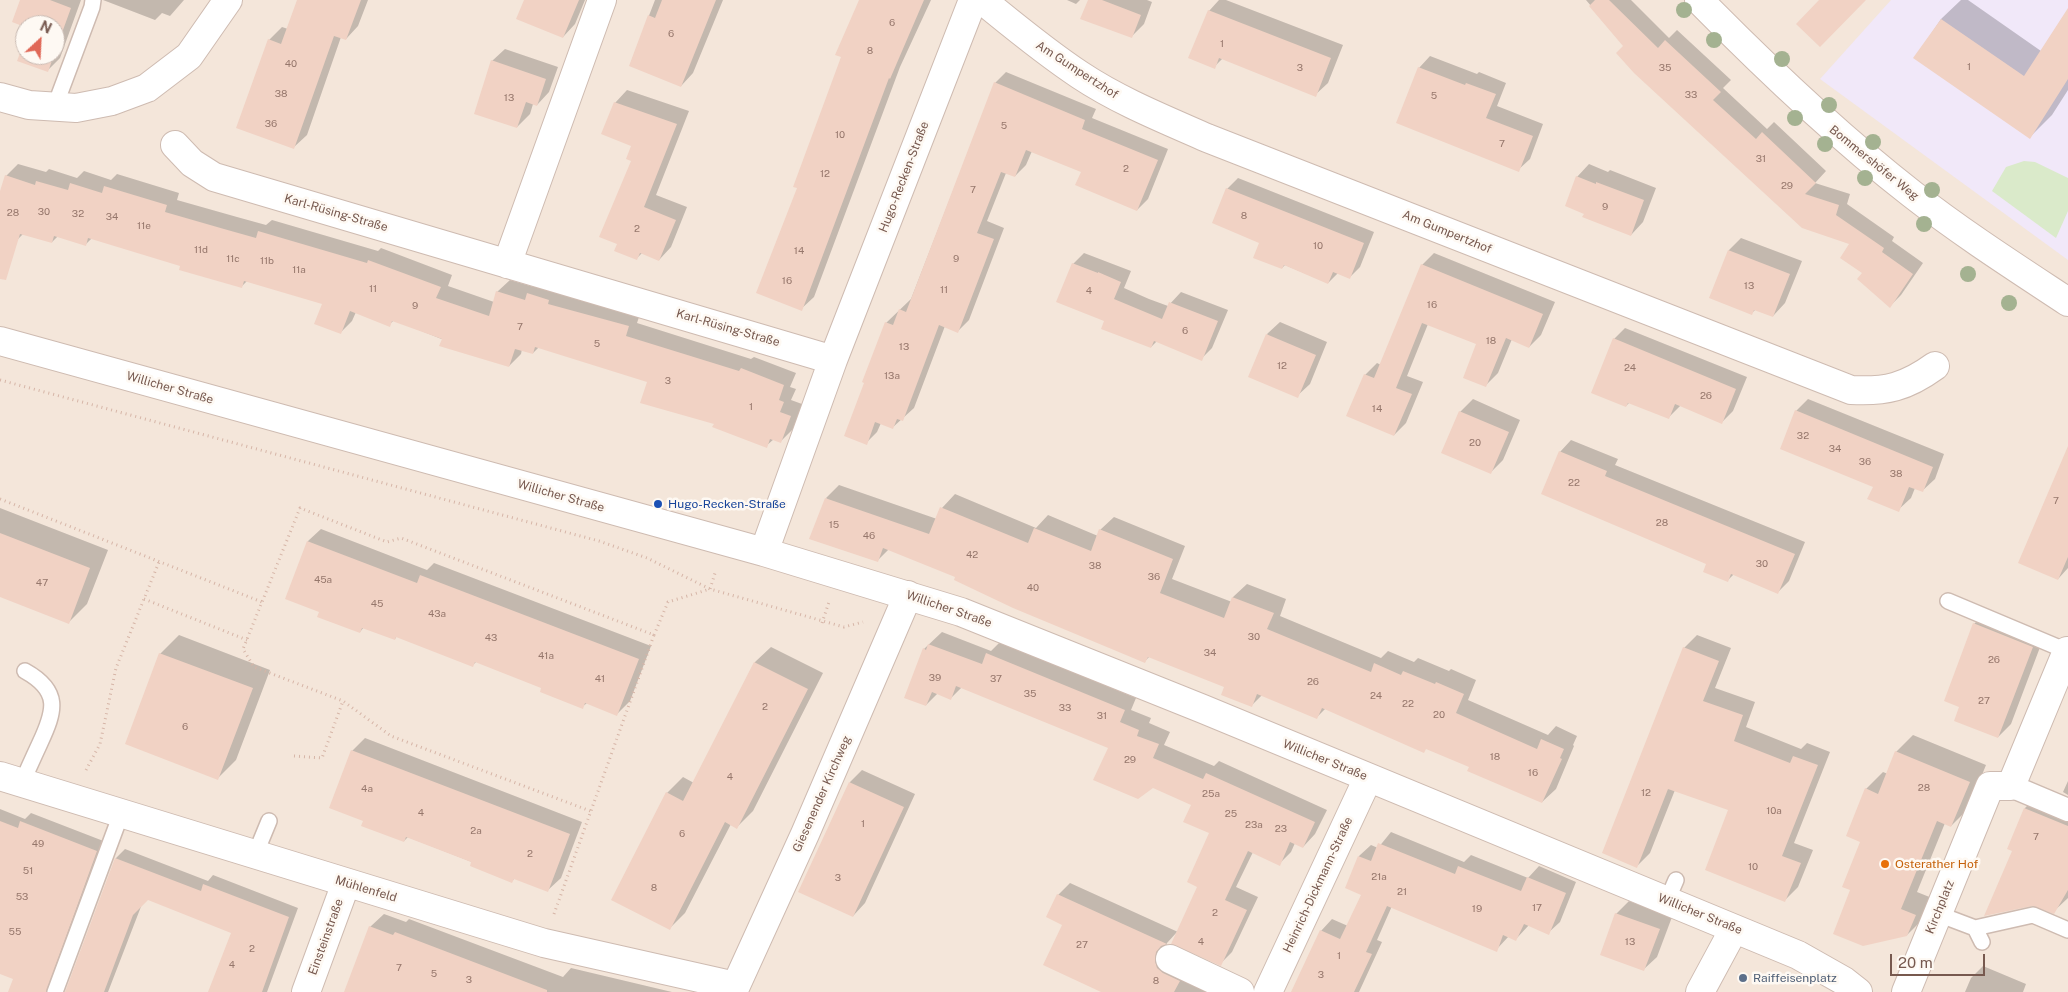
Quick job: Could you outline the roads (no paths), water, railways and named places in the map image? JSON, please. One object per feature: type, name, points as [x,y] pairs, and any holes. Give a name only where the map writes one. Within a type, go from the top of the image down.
[{"type":"street","points":[[0,97],[28,105],[76,108],[112,101],[146,88],[190,56],[228,0]]},
{"type":"street","points":[[507,264],[519,207],[602,0]]},
{"type":"street","name":"Hugo-Recken-Straße","points":[[764,552],[833,360],[973,0]]},
{"type":"street","name":"Am Gumpertzhof","points":[[982,0],[1032,41],[1081,75],[1133,105],[1190,131],[1851,390],[1874,391],[1899,387],[1920,377],[1935,366]]},
{"type":"street","name":"Bommershöfer Weg","points":[[1699,0],[1773,74],[1871,162],[2007,263],[2068,302]]},
{"type":"street","name":"Karl-Rüsing-Straße","points":[[175,145],[192,163],[214,177],[833,360]]},
{"type":"street","name":"Willicher Straße","points":[[0,341],[764,552],[903,606],[1011,631],[1368,778],[1672,891],[1734,929],[1798,955],[1844,981],[1858,992]]},
{"type":"street","name":"Giesenender Kirchweg","points":[[734,989],[805,834],[903,606]]},
{"type":"street","points":[[2066,651],[2011,786],[2068,810]]},
{"type":"street","name":"Heinrich-Dickmann-Straße","points":[[1268,992],[1368,778]]},
{"type":"street","name":"Mühlenfeld","points":[[11,779],[544,943],[734,989]]},
{"type":"street","name":"Kirchplatz","points":[[1906,992],[1990,786],[2011,786]]},
{"type":"street","name":"Einsteinstraße","points":[[306,992],[346,883]]},
{"type":"street","points":[[1700,992],[1734,929]]},
{"type":"street","points":[[1170,959],[1240,992]]},
{"type":"lane","points":[[55,106],[93,0]]},
{"type":"lane","points":[[1948,600],[2066,651]]},
{"type":"lane","points":[[11,779],[51,720],[52,704],[47,690],[38,679],[25,671]]},
{"type":"lane","points":[[55,992],[121,814]]},
{"type":"lane","points":[[255,855],[269,821]]},
{"type":"lane","points":[[1938,914],[1975,928],[2033,915],[2068,930]]},
{"type":"lane","points":[[1975,928],[1982,942]]},
{"type":"place","name":"Hugo-Recken-Straße","points":[[658,504]]},
{"type":"place","name":"Osterather Hof","points":[[1885,864]]},
{"type":"place","name":"Raiffeisenplatz","points":[[1743,978]]}]
